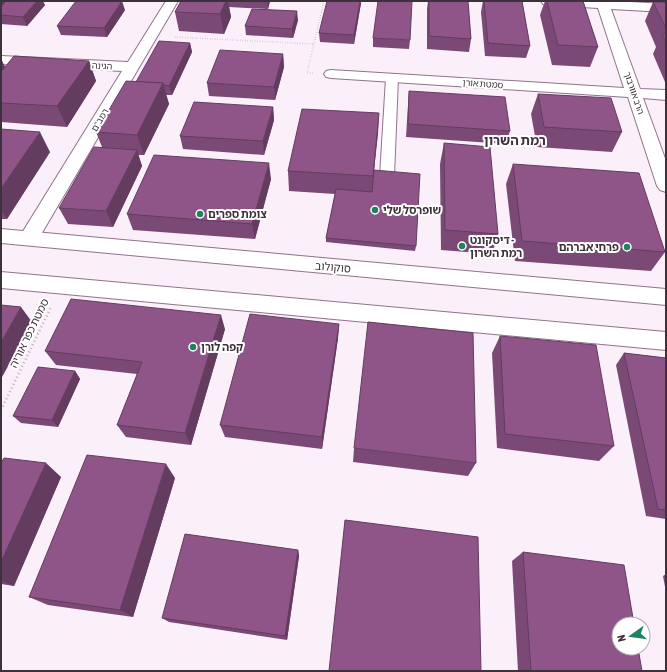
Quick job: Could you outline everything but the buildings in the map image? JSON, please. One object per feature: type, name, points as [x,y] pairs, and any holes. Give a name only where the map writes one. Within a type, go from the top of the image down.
[{"type":"street","name":"רמב\"ם","points":[[29,238],[172,1]]},
{"type":"street","points":[[547,1],[603,3],[666,8]]},
{"type":"street","name":"הרב אוורבוך","points":[[603,3],[666,186]]},
{"type":"street","name":"הגינה","points":[[1,60],[131,67]]},
{"type":"street","name":"סמטת אורן","points":[[331,74],[666,95]]},
{"type":"street","name":"סוקולוב","points":[[1,236],[666,297]]},
{"type":"street","points":[[1,280],[666,341]]},
{"type":"lane","points":[[387,176],[392,78]]},
{"type":"path","points":[[150,36],[314,44],[324,1]]},
{"type":"path","name":"סמטת כפר אוריה","points":[[1,410],[61,285]]},
{"type":"place","name":"שופרסל שלי","points":[[375,210]]},
{"type":"place","name":"צומת ספרים","points":[[200,214]]},
{"type":"place","name":"דיסקונט - רמת השרון","points":[[462,246]]},
{"type":"place","name":"פרחי אברהם","points":[[627,247]]},
{"type":"place","name":"קפה לורן","points":[[193,347]]},
{"type":"district","name":"רמת השרון","points":[[515,140]]}]
